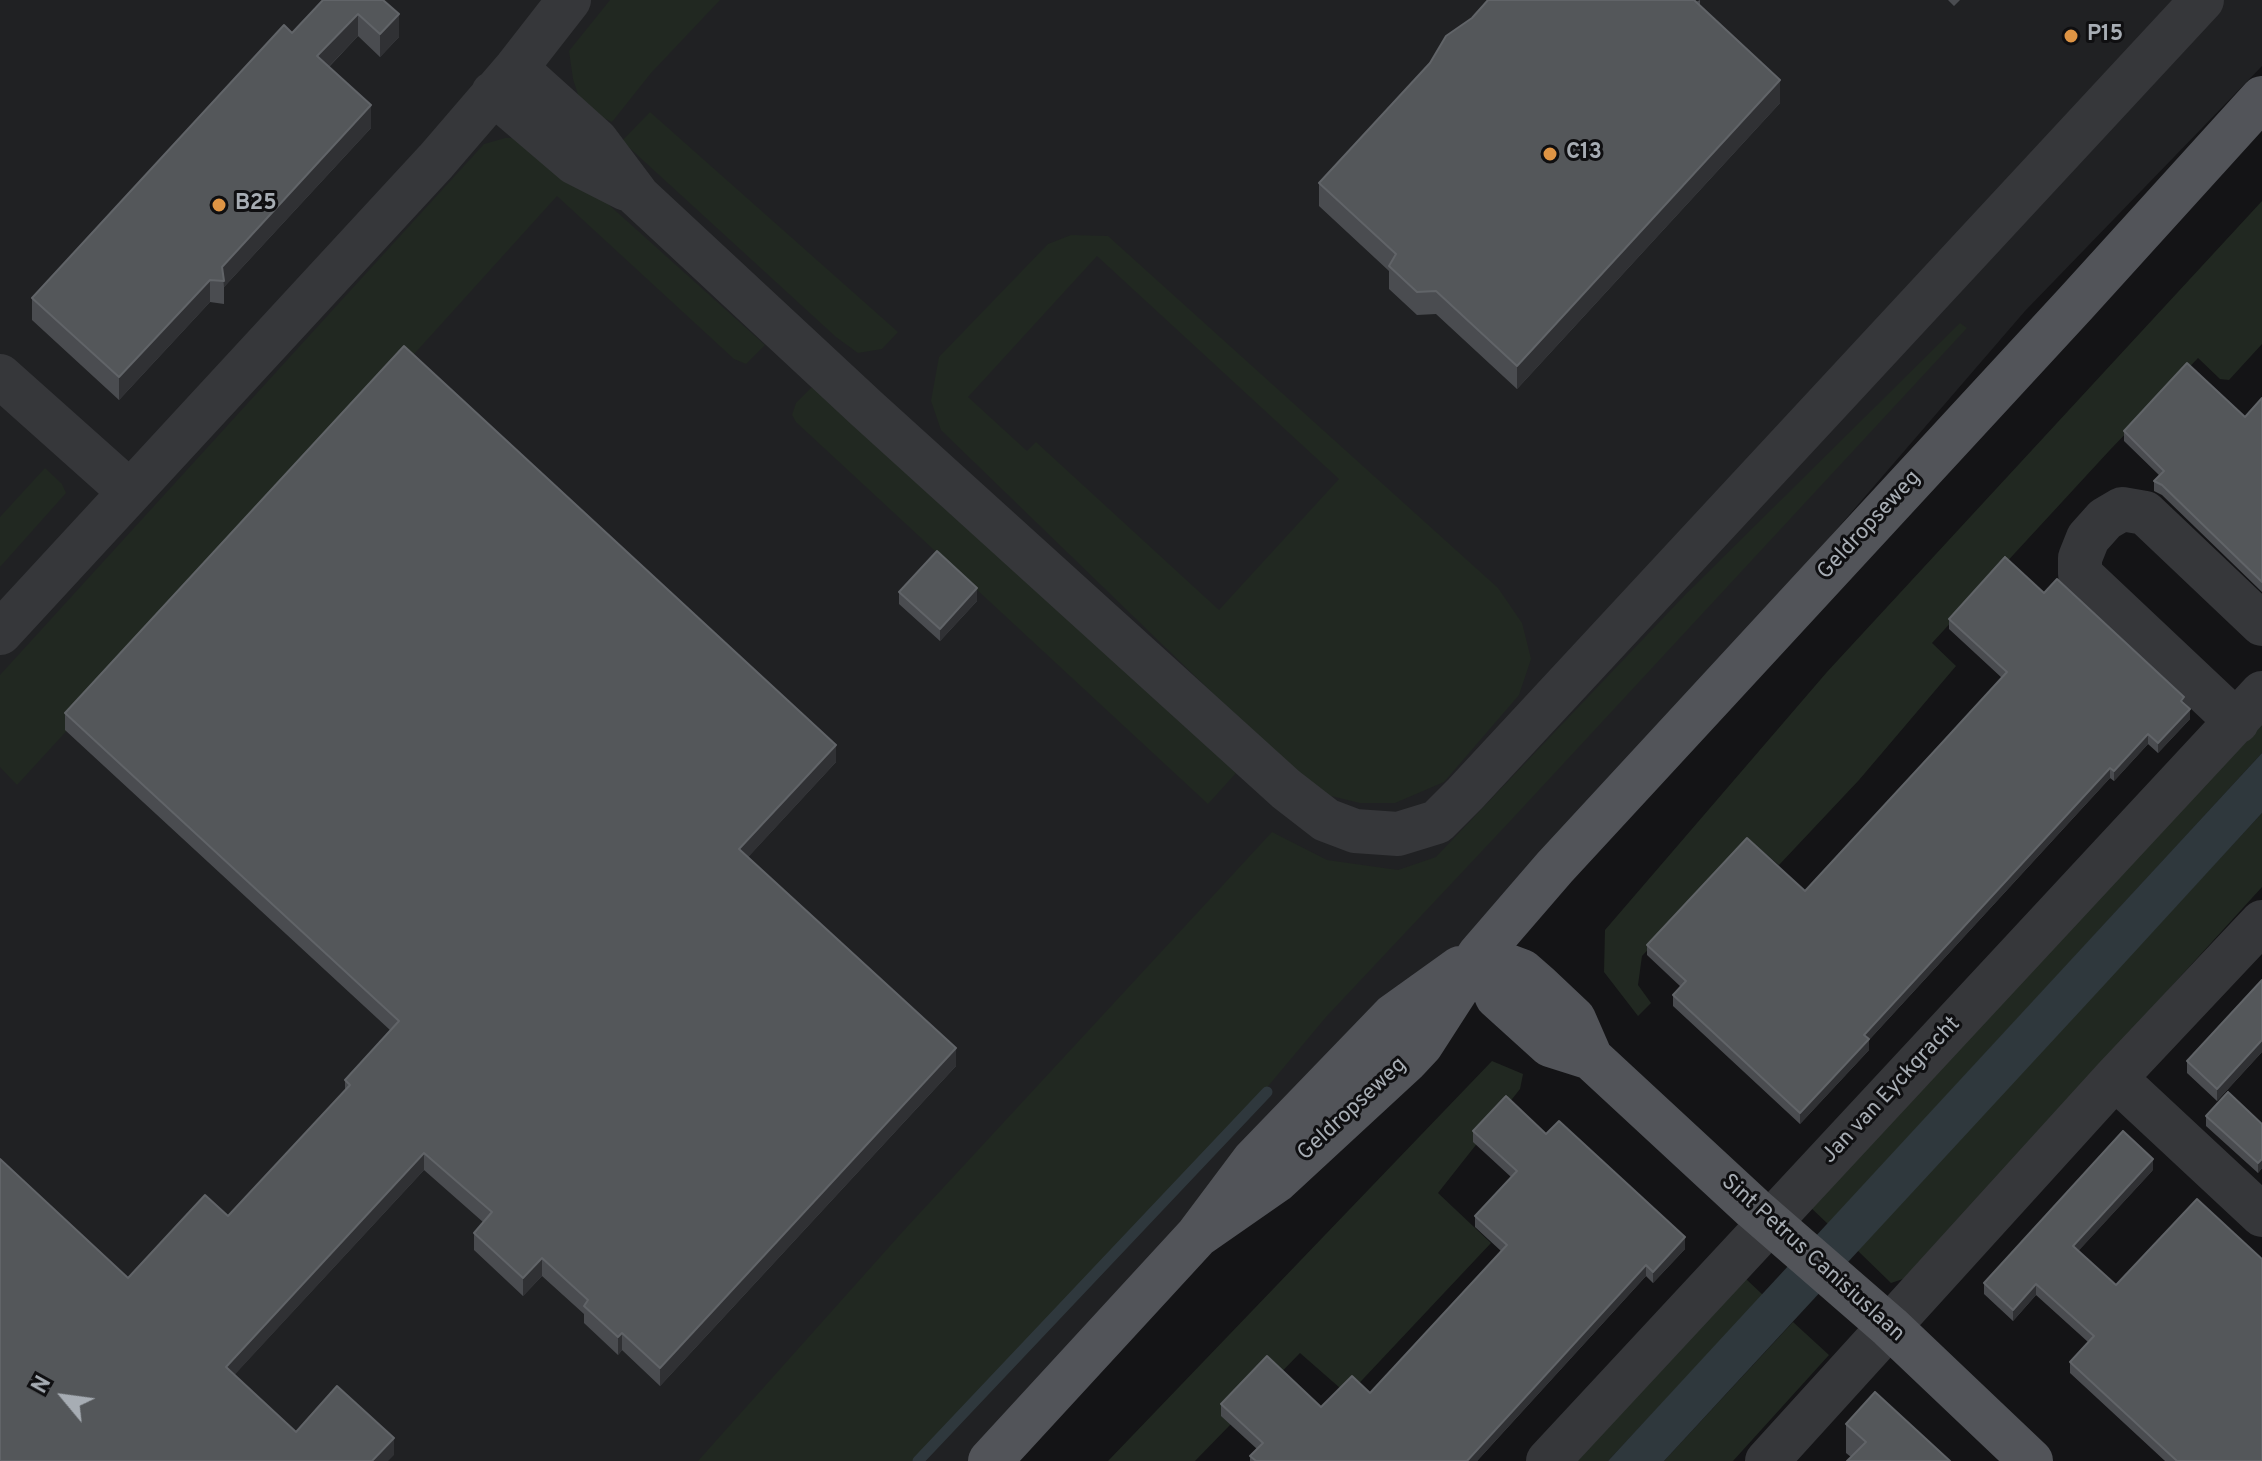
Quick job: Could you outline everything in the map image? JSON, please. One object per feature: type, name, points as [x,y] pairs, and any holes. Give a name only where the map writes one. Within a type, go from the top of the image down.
[{"type":"main road","name":"Geldropseweg","points":[[990,1461],[1197,1236],[1276,1181],[1421,1045],[1479,955],[1574,845],[2262,98]]},
{"type":"main road","name":"Sint Petrus Canisiuslaan","points":[[1479,955],[1522,971],[1538,985],[1574,1019],[1591,1058],[1890,1327],[2031,1461]]},
{"type":"street","points":[[0,633],[436,161],[569,0]]},
{"type":"street","points":[[505,80],[596,140],[638,196],[867,409],[1286,789],[1326,820],[1355,831],[1398,834],[1437,822],[1465,794],[2202,0]]},
{"type":"street","points":[[0,376],[130,492]]},
{"type":"street","name":"Jan van Eyckgracht","points":[[1548,1461],[1781,1231],[2249,708],[2080,574],[2080,558],[2088,538],[2105,519],[2122,509],[2145,513],[2262,624]]},
{"type":"street","points":[[1767,1461],[2115,1078],[2262,922]]},
{"type":"street","points":[[2115,1078],[2262,1215]]},
{"type":"shaded area","points":[[0,0],[2262,0],[2262,66],[2025,311],[1449,979],[994,1461],[0,1461]]},
{"type":"shaded area","points":[[610,0],[720,0],[651,73],[612,122],[596,114],[579,98],[569,51]]},
{"type":"shaded area","points":[[650,112],[898,332],[882,349],[858,353],[836,337],[622,141]]},
{"type":"shaded area","points":[[505,138],[522,138],[559,160],[765,345],[746,364],[734,359],[557,196],[17,785],[0,767],[0,675],[484,144]]},
{"type":"shaded area","points":[[2262,201],[2262,344],[2229,380],[2220,379],[2198,358],[2109,451],[1932,643],[1956,666],[1859,780],[1779,865],[1750,841],[1642,956],[1638,985],[1651,1003],[1638,1016],[1604,972],[1605,930],[1827,672]]},
{"type":"shaded area","points":[[1071,235],[1108,236],[1498,588],[1522,623],[1531,659],[1519,695],[1444,782],[1395,803],[1360,803],[1327,795],[1293,771],[941,430],[931,401],[939,357],[1048,244]],"holes":[[[1097,256],[1339,479],[1219,610],[1036,442],[1027,451],[968,397]]]},
{"type":"shaded area","points":[[1960,323],[1967,328],[1326,1017],[1259,1097],[919,1461],[698,1461],[906,1228],[1272,832],[1327,860],[1398,870],[1436,857],[1685,595]]},
{"type":"shaded area","points":[[813,386],[1236,773],[1208,804],[796,422],[792,415],[796,403]]},
{"type":"shaded area","points":[[45,468],[62,484],[66,493],[0,567],[0,517]]},
{"type":"shaded area","points":[[2262,703],[2262,753],[1828,1224],[1809,1206]]},
{"type":"shaded area","points":[[2262,753],[2262,813],[2106,983],[1664,1461],[1608,1461]]},
{"type":"shaded area","points":[[2262,813],[2262,887],[1906,1278],[1891,1283],[1857,1250]]},
{"type":"shaded area","points":[[1492,1061],[1523,1074],[1520,1089],[1438,1193],[1491,1243],[1348,1395],[1300,1353],[1195,1461],[1108,1461]]},
{"type":"shaded area","points":[[1746,1279],[1763,1295],[1608,1461],[1563,1461]]},
{"type":"shaded area","points":[[1793,1322],[1829,1355],[1733,1461],[1664,1461]]},
{"type":"building","name":"B25","points":[[323,0],[383,0],[399,14],[380,34],[358,14],[317,56],[371,105],[222,267],[224,281],[210,280],[119,377],[32,298],[284,25],[292,33]]},
{"type":"building","name":"C13","points":[[1488,0],[1694,0],[1780,80],[1517,366],[1436,291],[1417,292],[1389,266],[1396,254],[1319,183],[1430,63],[1446,36],[1472,18]]},
{"type":"building","points":[[404,346],[836,745],[739,849],[956,1048],[660,1368],[622,1333],[618,1337],[584,1306],[588,1300],[542,1258],[523,1278],[474,1233],[492,1212],[424,1153],[226,1367],[296,1432],[337,1386],[394,1438],[372,1461],[0,1461],[0,1159],[128,1278],[205,1195],[228,1216],[350,1085],[345,1080],[399,1021],[65,713]]},
{"type":"building","points":[[2187,363],[2245,417],[2262,398],[2262,582],[2162,485],[2154,481],[2164,471],[2124,431]]},
{"type":"building","points":[[937,551],[977,588],[940,629],[899,592]]},
{"type":"building","points":[[2005,557],[2044,593],[2057,579],[2184,697],[2181,701],[2190,709],[2158,743],[2148,734],[2114,771],[2110,768],[1864,1035],[1869,1039],[1800,1113],[1673,995],[1686,981],[1647,945],[1747,838],[1805,891],[1940,745],[2007,672],[1949,619]]},
{"type":"building","points":[[2262,980],[2262,1040],[2217,1089],[2187,1061]]},
{"type":"building","points":[[2228,1092],[2262,1124],[2262,1159],[2258,1163],[2206,1116]]},
{"type":"building","points":[[1506,1096],[1546,1134],[1559,1121],[1685,1237],[1653,1272],[1646,1265],[1467,1461],[1256,1461],[1250,1456],[1263,1443],[1221,1404],[1267,1356],[1321,1407],[1352,1376],[1370,1393],[1507,1245],[1475,1216],[1517,1171],[1473,1131]]},
{"type":"building","points":[[2123,1131],[2153,1159],[2073,1246],[2116,1285],[2197,1199],[2262,1259],[2262,1461],[2177,1461],[2070,1362],[2094,1336],[2036,1284],[2013,1310],[1984,1283]]},
{"type":"building","points":[[1875,1392],[1950,1461],[1847,1461],[1866,1442],[1846,1424]]},
{"type":"waterway","points":[[918,1461],[1267,1092]]},
{"type":"place","name":"P15","points":[[2071,36]]},
{"type":"place","name":"C13","points":[[1550,154]]},
{"type":"place","name":"B25","points":[[219,205]]}]
